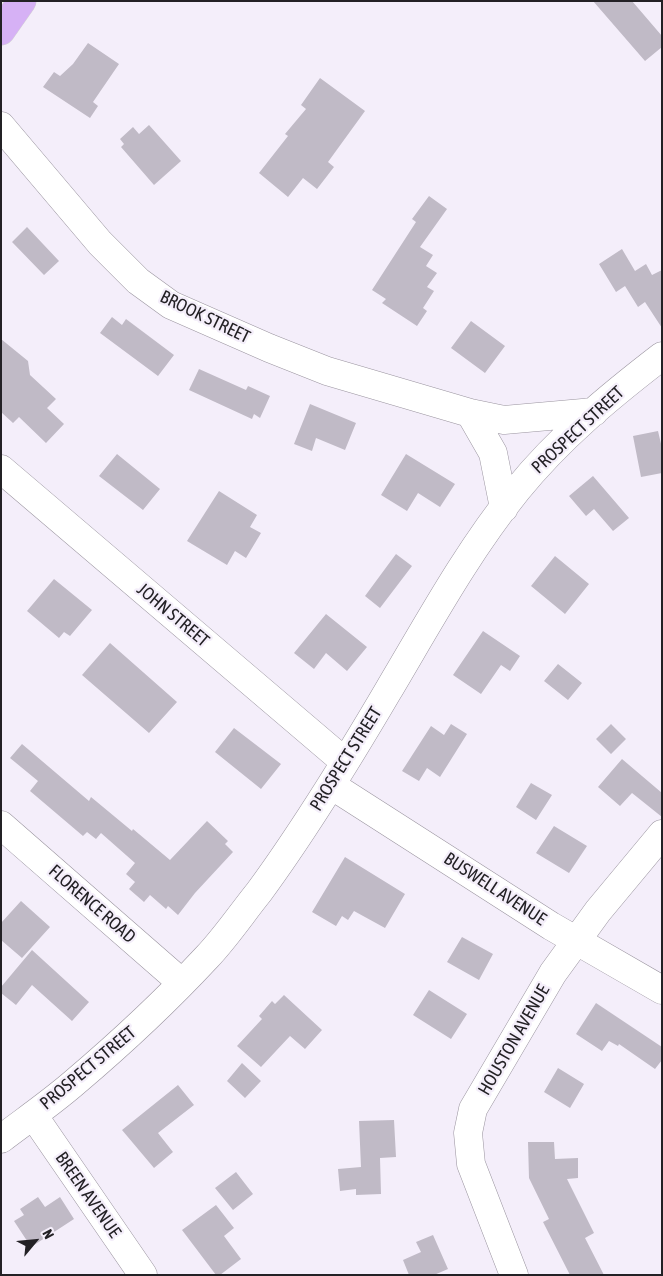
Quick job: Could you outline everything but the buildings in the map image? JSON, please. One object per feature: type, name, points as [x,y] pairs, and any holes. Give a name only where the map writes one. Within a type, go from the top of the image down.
[{"type":"main road","points":[[1,31],[22,1]]},
{"type":"street","name":"BROOK STREET","points":[[1,126],[100,243],[138,281],[170,305],[328,371],[470,413],[504,420],[594,412]]},
{"type":"street","name":"PROSPECT STREET","points":[[1,1139],[74,1084],[143,1022],[209,955],[259,891],[331,785],[441,599],[478,542],[552,450],[594,412],[662,356]]},
{"type":"street","points":[[470,413],[493,453],[504,508]]},
{"type":"street","name":"JOHN STREET","points":[[1,468],[264,691],[344,762]]},
{"type":"street","name":"BUSWELL AVENUE","points":[[331,785],[552,926],[662,990]]},
{"type":"street","name":"FLORENCE ROAD","points":[[1,826],[182,983]]},
{"type":"street","name":"HOUSTON AVENUE","points":[[514,1275],[471,1164],[468,1133],[473,1109],[553,973],[598,911],[662,834]]},
{"type":"street","name":"BREEN AVENUE","points":[[33,1115],[143,1275]]}]
